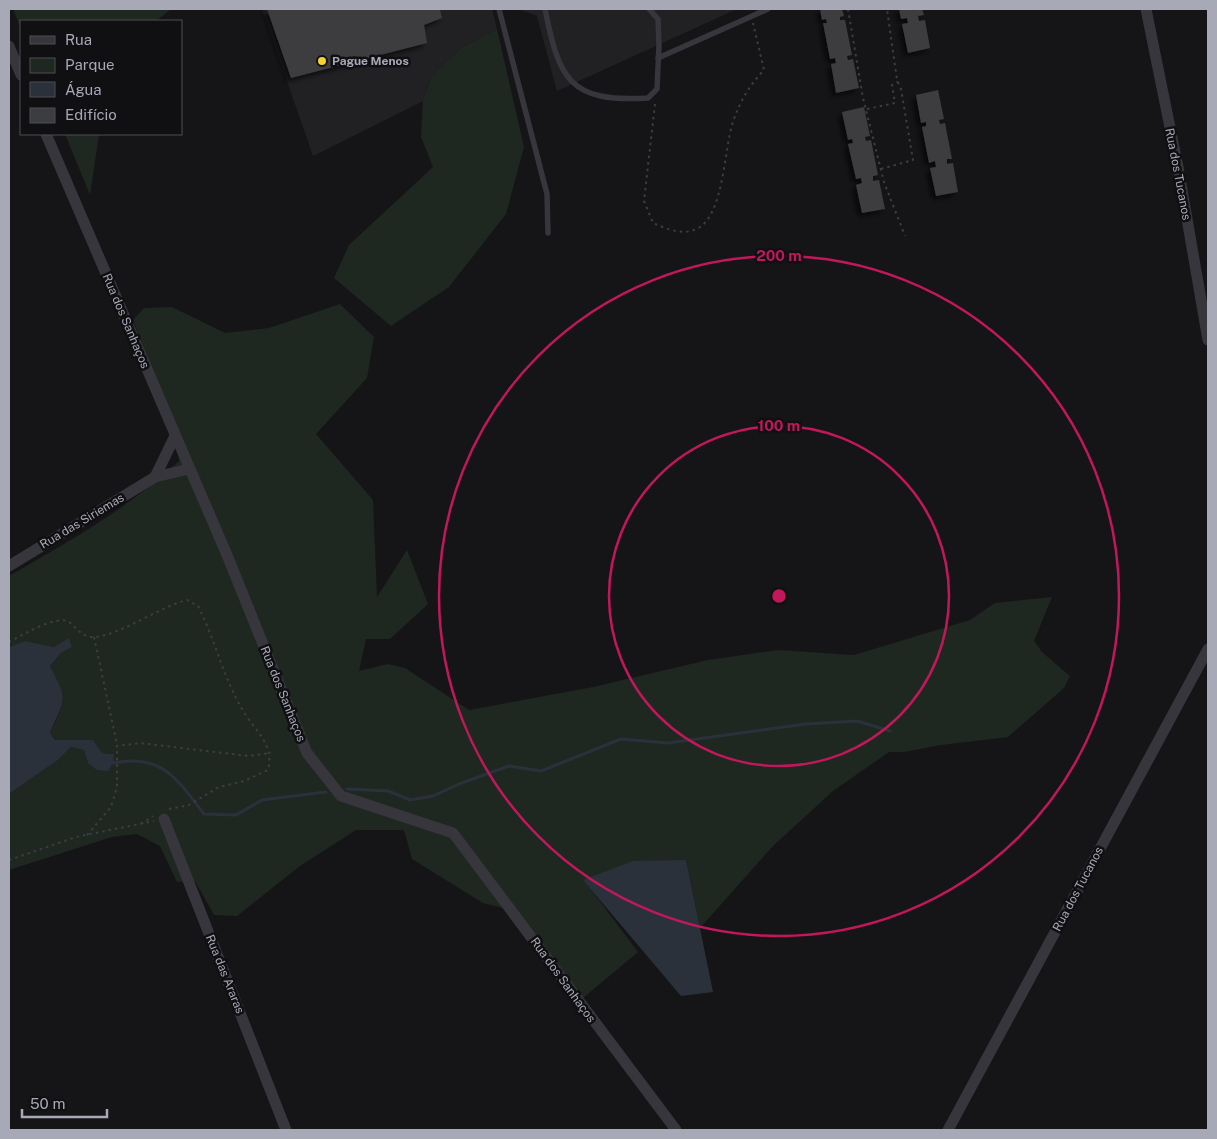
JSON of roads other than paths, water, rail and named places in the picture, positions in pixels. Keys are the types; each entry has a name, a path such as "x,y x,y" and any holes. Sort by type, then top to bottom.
{"street":[{"name":"Rua dos Tucanos","path":"1146,9 1178,167 1208,340"},
{"path":"9,46 20,73"},
{"name":"Rua dos Sanhaços","path":"46,135 227,555 307,753 340,796 453,833 676,1130"},
{"path":"155,477 175,436"},
{"name":"Rua das Siriemas","path":"9,566 155,477 189,469"},
{"name":"Rua dos Tucanos","path":"948,1130 1208,649"},
{"name":"Rua das Araras","path":"164,819 286,1130"}],"lane":[{"path":"499,9 547,194 548,233"},
{"path":"545,9 552,45 563,73 581,91 625,100 648,98 657,89 658,19 649,9"},
{"path":"658,58 752,18 768,9"}],"water":[{"path":"69,638 72,647 61,653 50,666 60,686 63,699 62,706 50,733 55,740 93,740 102,753 114,754 113,763 108,771 97,770 88,763 84,750 71,747 58,760 9,794 9,647 25,641 54,647"},
{"path":"686,860 713,992 681,996 583,880 633,861"}],"waterway":[{"path":"347,789 388,791 410,800 433,796 459,784 509,766 541,771 621,739 668,743 806,724 857,721 890,731"},
{"path":"113,763 144,762 167,772 185,790 204,814 236,815 262,800 326,792"}],"place":[{"name":"Pague Menos","path":"322,61"}]}
